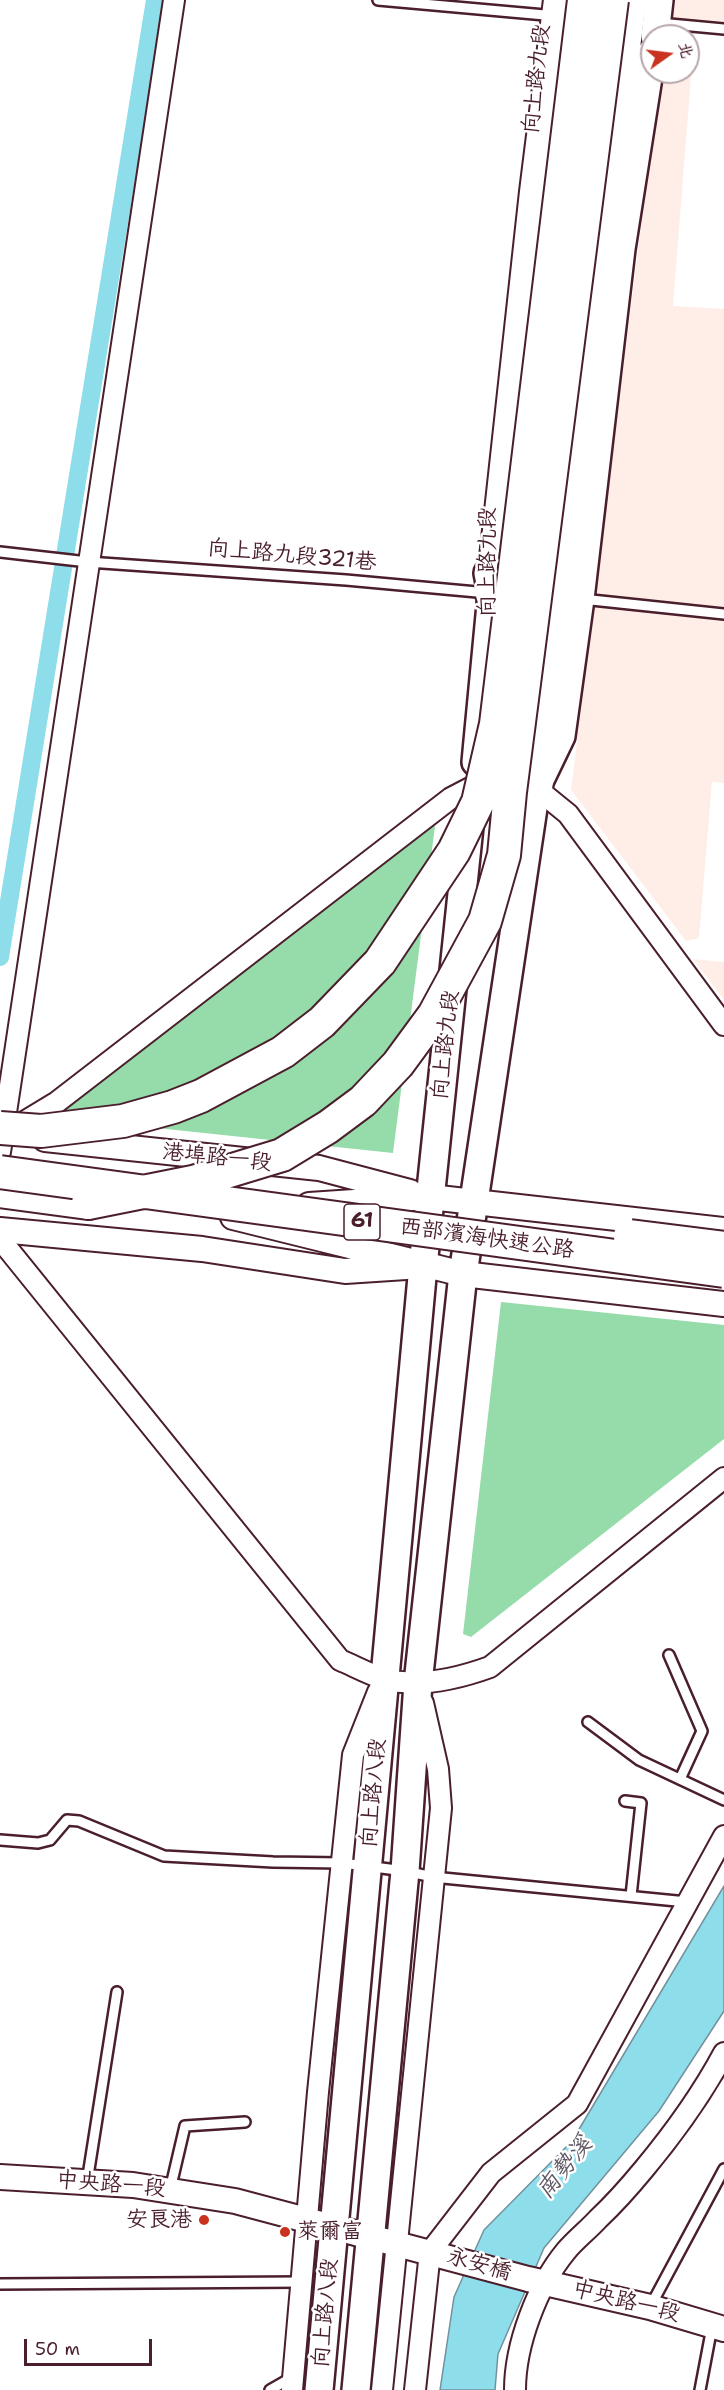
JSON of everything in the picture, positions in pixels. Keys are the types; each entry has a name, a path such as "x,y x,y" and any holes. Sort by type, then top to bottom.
{"highway":[{"path":"0,1141 41,1131 123,1120 172,1107 201,1096 283,1052 322,1022 380,962 454,851 478,802 496,724 584,0"},
{"path":"0,1191 88,1203 193,1182 282,1155 328,1127 363,1101 398,1064 434,1015 484,921 504,855 516,744 612,0"},
{"path":"536,788 569,600 604,204 630,0"},
{"path":"492,594 536,192 550,5"},
{"name":"西部濱海快速公路","path":"0,1141 724,1248"},
{"name":"西部濱海快速公路","path":"0,1172 724,1271"}],"main road":[{"path":"473,1201 536,788 523,734 525,598 542,483 598,0"},
{"name":"向上路九段","path":"430,1197 492,594 485,555 488,483 550,5"},
{"path":"569,600 647,84"},
{"path":"492,594 542,483"},
{"name":"向上路八段","path":"319,2390 333,2228 355,1865 384,1679 430,1197"},
{"name":"向上路八段","path":"356,2390 405,1871 418,1683 473,1201"}],"street":[{"path":"0,1141 174,0"},
{"path":"0,1141 57,1102 452,798 474,786 509,778 536,788 568,814 724,1025"},
{"name":"港埠路一段","path":"0,1141 319,1168 430,1197"},
{"name":"港埠路一段","path":"0,1182 178,1203 310,1205 430,1197 724,1230"},
{"name":"港埠路一段","path":"178,1203 361,1247 423,1266 463,1274 724,1304"},
{"name":"港埠路一段","path":"0,1230 202,1249 345,1271 423,1266"},
{"path":"0,1239 340,1660 384,1679 418,1683 459,1678 490,1667 724,1478"},
{"path":"382,2390 441,1808 438,1768 418,1683"},
{"path":"415,2390 430,2252 491,2173 577,2104 724,1836"},
{"path":"293,2383 307,2220 355,1865"},
{"path":"515,2390 515,2379 537,2280 600,2218 716,2082 724,2053"},
{"name":"中央路一段","path":"0,2177 170,2190 235,2201 430,2252"},
{"name":"永安橋","path":"430,2252 537,2280"},
{"name":"中央路一段","path":"537,2280 650,2307 718,2327"}],"lane":[{"path":"378,0 550,5"},
{"path":"657,20 724,29"},
{"name":"向上路九段321巷","path":"0,552 88,562 346,580 525,598 724,614"},
{"path":"669,1655 702,1731 680,1779"},
{"path":"588,1722 639,1760 724,1800"},
{"path":"625,1801 641,1803 631,1896"},
{"path":"0,1840 38,1843 50,1840 67,1820 79,1821 164,1856 355,1865 433,1877 687,1902"},
{"path":"87,2182 117,1992"},
{"path":"170,2190 184,2126 245,2122"},
{"path":"650,2307 724,2169"},
{"path":"0,2284 302,2282"},
{"path":"700,2390 718,2327"},
{"path":"270,2390 293,2383"}],"shaded area":[{"path":"669,0 724,0 724,27 666,24"},
{"path":"659,84 690,84 673,306 724,309 724,783 712,782 699,938 686,941 571,790"},
{"path":"693,959 724,962 724,1000"}],"green space":[{"path":"426,823 435,826 393,1153 53,1117 50,1110"},
{"path":"501,1302 724,1325 724,1439 471,1637 463,1634"}],"water":[{"name":"南勢溪","path":"724,1886 724,2011 659,2111 544,2248 498,2354 495,2390 440,2390 454,2297 484,2230 572,2141"}],"waterway":[{"path":"0,957 155,0"}],"place":[{"name":"安良港","path":"204,2220"},
{"name":"萊爾富","path":"285,2232"}]}
